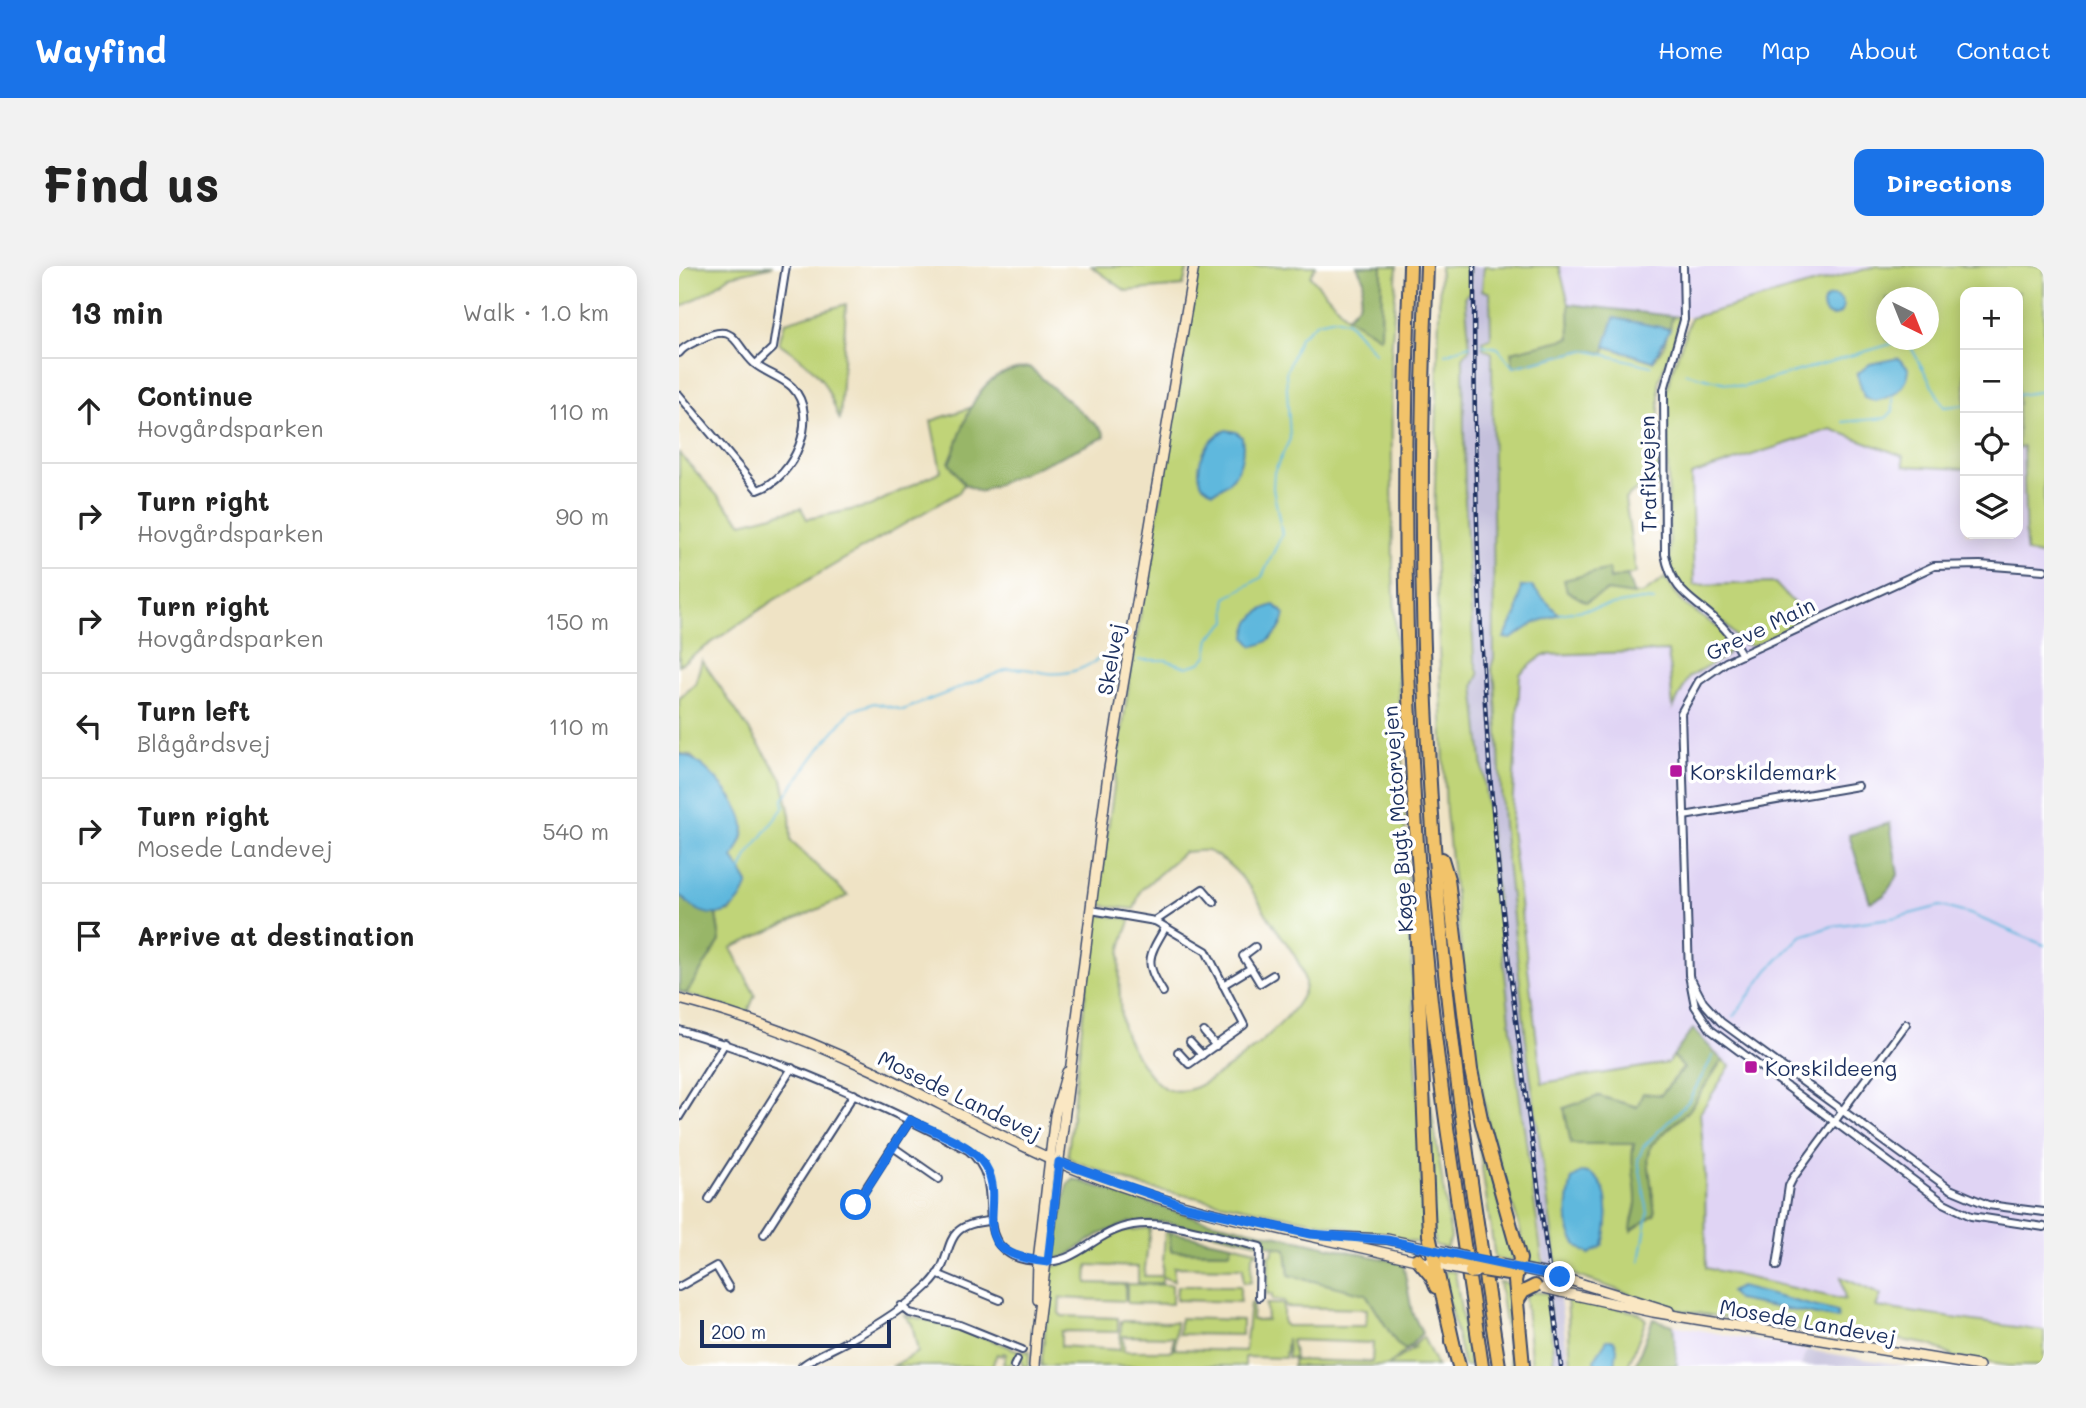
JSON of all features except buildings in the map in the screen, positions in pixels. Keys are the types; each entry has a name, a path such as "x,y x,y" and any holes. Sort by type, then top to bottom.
{"highway":[{"name":"Køge Bugt Motorvejen","path":"1411,266 1404,536 1407,674 1418,854 1440,1083 1482,1366"},
{"name":"Køge Bugt Motorvejen","path":"1427,266 1423,366 1424,668 1453,1049 1499,1366"},
{"path":"1435,832 1448,879 1474,1083 1482,1123 1516,1239 1509,1272 1518,1300 1523,1366"},
{"path":"1418,854 1415,944 1429,1235 1426,1247 1444,1261 1493,1266 1509,1272"},
{"path":"1417,1259 1432,1277 1459,1366"},
{"path":"1444,1261 1454,1347"},
{"path":"1471,1272 1477,1269 1509,1272"},
{"path":"1518,1300 1523,1292 1539,1287"}],"main road":[{"name":"Skelvej","path":"1034,1366 1055,1160 1055,1115 1071,1060 1108,774 1194,266"},
{"name":"Mosede Landevej","path":"679,999 742,1017 829,1051 1055,1160 1187,1207 1417,1259 1444,1261 1471,1272"},
{"name":"Mosede Landevej","path":"1310,1234 1387,1240 1426,1247"},
{"name":"Mosede Landevej","path":"1509,1272 1543,1273 1560,1277 1623,1294 1674,1314"},
{"name":"Mosede Landevej","path":"1509,1272 1539,1287 1653,1312 1898,1355 1979,1366"}],"street":[{"path":"755,364 773,348 786,266"},
{"name":"Trafikvejen","path":"1683,266 1684,320 1664,390 1665,554 1671,575 1683,594 1724,628 1742,655"},
{"path":"679,354 683,348 720,332 736,338 755,364 791,386 804,412 801,439 780,474 758,491 736,460 689,411 679,395"},
{"name":"Greve Main","path":"2044,570 1980,565 1934,566 1708,672 1685,701 1681,713 1689,975 1695,1006 1711,1030 1957,1210 1978,1217 2044,1227"},
{"path":"1683,816 1858,786"},
{"path":"1155,921 1181,900 1203,889 1214,902"},
{"path":"1091,910 1155,921 1206,951 1244,1025 1189,1064 1178,1052"},
{"path":"1163,992 1150,971 1150,954 1165,928"},
{"path":"1255,947 1243,956 1261,983 1273,975"},
{"path":"1223,985 1251,968"},
{"name":"Greve Main","path":"1689,975 1703,1002 1721,1022 1962,1197 1988,1205 2044,1212"},
{"path":"1777,1266 1789,1186 1906,1024"},
{"path":"679,1030 725,1043 792,1068 910,1120 968,1150 981,1161 991,1184 993,1236 1010,1255 1043,1262 1064,1261 1115,1230 1156,1224 1260,1247 1259,1297"},
{"path":"1204,1032 1216,1046"},
{"path":"1190,1042 1202,1055"},
{"path":"679,1117 725,1043"},
{"path":"709,1199 792,1068"},
{"path":"764,1234 853,1094"},
{"path":"854,1208 910,1120"},
{"path":"893,1147 939,1179"},
{"path":"802,1366 852,1339 926,1287 937,1274 959,1229 970,1223 991,1221"},
{"path":"679,1287 716,1266 729,1288"},
{"path":"937,1274 1000,1300"},
{"path":"901,1306 910,1313 960,1325 1022,1350"}],"shaded area":[{"path":"1469,266 1484,266 1482,290 1490,292 1491,338 1483,341 1483,348 1492,352 1494,658 1491,674 1495,682 1528,1058 1569,1366 1554,1366 1545,1264 1513,1048 1474,685 1479,675 1474,658 1465,502 1463,358 1470,348 1465,295 1470,292"},
{"path":"1559,266 1877,266 1690,318 1569,304"},
{"path":"1832,428 1960,464 1960,539 2023,539 2025,445 2027,554 2044,556 2044,1331 1875,1307 1706,1268 1705,1173 1700,1113 1730,1066 1668,1063 1542,1083 1511,829 1520,673 1543,655 1668,650 1691,589 1690,473"},
{"path":"1673,1325 1807,1350 1801,1366 1677,1366"},
{"path":"1807,1350 1909,1366 1801,1366"}],"green space":[{"path":"679,266 773,266 730,276 679,308"},
{"path":"1091,266 1188,266 1183,286 1126,291"},
{"path":"1199,266 1316,266 1310,276 1347,317 1381,338 1382,266 1397,266 1391,356 1393,573 1425,1244 1144,1187 1072,1160 1068,1155 1094,914 1131,919 1120,954 1123,1028 1149,1073 1170,1090 1191,1089 1204,1083 1259,1044 1292,1011 1302,996 1305,983 1294,954 1248,885 1234,869 1210,852 1184,852 1141,890 1134,909 1097,905 1129,682"},
{"path":"1357,266 1382,266 1381,338 1347,317 1359,304 1364,280"},
{"path":"1440,266 1469,266 1470,292 1465,296 1470,348 1463,358 1465,502 1474,658 1479,675 1474,685 1513,1048 1543,1265 1530,1262 1524,1255 1520,1229 1489,1130 1467,1006 1446,813 1434,529"},
{"path":"1484,266 1559,266 1569,304 1570,338 1512,352 1514,367 1585,350 1604,353 1605,346 1653,361 1664,346 1672,316 1680,317 1675,340 1659,380 1659,487 1640,487 1625,499 1636,573 1610,579 1609,570 1586,601 1607,591 1642,594 1665,578 1683,603 1720,629 1730,649 1725,657 1689,677 1673,708 1668,651 1543,655 1520,674 1511,829 1542,1083 1668,1063 1673,1056 1684,1067 1661,1095 1638,1107 1599,1096 1635,1143 1633,1159 1637,1197 1632,1230 1655,1214 1648,1160 1651,1145 1690,1109 1722,1060 1730,1066 1700,1113 1705,1173 1706,1268 1845,1300 1841,1277 1881,1295 1876,1307 2044,1331 2044,1366 2009,1366 1956,1358 1931,1345 1865,1334 1848,1343 1818,1333 1673,1309 1557,1269 1528,1058 1503,825 1495,682 1491,668 1494,658 1492,353 1483,348 1483,341 1491,338 1490,293 1482,290"},
{"path":"1877,266 2044,266 2044,556 2026,552 2023,287 1960,287 1960,469 1904,466 1903,456 1831,429 1691,475 1694,585 1775,583 1799,609 1806,608 1809,615 1806,620 1753,646 1742,644 1723,622 1687,593 1676,580 1670,565 1666,394 1690,318"},
{"path":"846,304 840,421 829,393 818,375 779,343 785,322"},
{"path":"1569,304 1672,316 1670,329 1614,319 1604,353 1585,350 1513,367 1511,352 1570,338"},
{"path":"1029,367 1103,431 1105,437 980,492 964,484 949,463 968,414 984,387 995,377 1010,370"},
{"path":"973,407 949,463 964,484 959,492 774,600 679,665 679,453 742,523 801,508 807,519 870,506 941,471 931,421"},
{"path":"1609,569 1610,579 1627,575 1634,595 1607,591 1586,602 1567,591 1564,580"},
{"path":"702,660 782,779 790,815 791,841 848,896 731,948 755,995 747,1014 686,994 720,941 716,914 731,911 748,883 733,858 743,837 732,798 690,755 679,754 679,699 695,684"},
{"path":"1890,823 1898,875 1884,896 1870,902 1849,835"},
{"path":"679,895 691,905 716,914 720,941 686,994 679,991"},
{"path":"1693,1029 1722,1060 1690,1109 1651,1145 1648,1160 1655,1214 1631,1231 1636,1203 1632,1164 1634,1144 1571,1144 1564,1108 1599,1096 1637,1107 1643,1093 1661,1095 1684,1068 1673,1056"},
{"path":"1424,1060 1451,1238 1446,1248 1434,1245"},
{"path":"1469,1076 1514,1262 1495,1259"},
{"path":"1074,1179 1200,1219 1403,1263 1412,1312 1422,1333 1406,1350 1397,1344 1366,1294 1289,1275 1286,1249 1166,1222 1131,1222 1098,1235 1064,1258 1054,1258 1067,1185"},
{"path":"1150,1228 1144,1276 1162,1276 1165,1233 1169,1232 1171,1251 1229,1252 1232,1244 1255,1250 1257,1252 1252,1256 1251,1282 1243,1283 1243,1268 1174,1267 1174,1281 1162,1277 1162,1283 1138,1283 1138,1267 1088,1265 1087,1283 1125,1284 1125,1301 1060,1298 1059,1313 1062,1316 1118,1318 1118,1332 1061,1331 1061,1346 1120,1350 1121,1321 1176,1322 1175,1349 1245,1351 1250,1303 1253,1303 1252,1320 1267,1320 1266,1304 1283,1304 1283,1323 1286,1326 1366,1326 1367,1309 1286,1307 1284,1301 1272,1300 1272,1295 1267,1294 1269,1257 1263,1256 1272,1255 1274,1246 1286,1249 1289,1275 1366,1294 1397,1344 1406,1350 1389,1365 1414,1348 1411,1348 1423,1337 1437,1366 1293,1366 1293,1360 1372,1362 1373,1343 1291,1340 1295,1358 1288,1358 1287,1338 1285,1358 1245,1357 1245,1366 1041,1366 1052,1267 1067,1263 1121,1231","holes":["1123,1336 1173,1337 1173,1351 1124,1351"]},
{"path":"1169,1232 1232,1244 1230,1252 1171,1251"},
{"path":"1446,1270 1455,1272 1470,1366 1464,1366 1443,1279"},
{"path":"1499,1282 1512,1284 1518,1366 1511,1366"},
{"path":"1127,1284 1172,1285 1172,1304 1127,1303"},
{"path":"1177,1286 1240,1286 1240,1302 1176,1300"},
{"path":"1529,1292 1548,1293 1554,1366 1532,1366 1525,1298"},
{"path":"1567,1296 1639,1313 1646,1320 1628,1366 1571,1366"},
{"path":"904,1315 955,1326 1022,1352 1030,1351 1028,1366 1022,1366 1022,1361 1014,1358 1010,1366 1003,1364 1006,1354 1003,1353 1002,1356 997,1354 992,1366 893,1366 918,1352 912,1324"},
{"path":"1180,1318 1242,1320 1242,1335 1179,1334"},
{"path":"1653,1319 1673,1325 1677,1366 1635,1366"}],"water":[{"path":"1833,296 1840,299 1843,306 1840,313 1833,316 1826,313 1823,306 1826,299"},
{"path":"1614,318 1670,329 1653,361 1605,346"},
{"path":"1898,358 1909,369 1902,387 1894,394 1875,401 1864,397 1857,374 1870,364"},
{"path":"1226,430 1236,432 1242,437 1241,462 1228,483 1213,492 1202,484 1199,469 1203,453 1213,439"},
{"path":"1521,586 1531,586 1559,614 1535,623 1511,639 1504,638 1517,613"},
{"path":"1274,605 1285,614 1281,626 1270,639 1253,646 1246,638 1248,626 1263,609"},
{"path":"679,754 697,762 717,780 734,802 743,821 743,836 733,858 748,883 739,901 719,914 701,911 679,895"},
{"path":"1583,1172 1593,1175 1600,1182 1607,1203 1607,1227 1602,1246 1589,1254 1574,1240 1567,1210 1572,1179"},
{"path":"1740,1287 1837,1312 1838,1319 1737,1300 1730,1292"},
{"path":"1607,1340 1614,1340 1617,1348 1615,1366 1595,1366 1594,1360"}],"waterway":[{"path":"1139,660 1166,660 1186,667 1200,663 1207,656 1210,638 1227,621 1226,598 1262,577 1282,534 1273,488 1274,472 1290,439 1286,373 1300,337 1317,322 1336,318 1348,322 1375,353"},
{"path":"1445,354 1470,345"},
{"path":"1483,345 1498,348 1513,367 1585,350 1651,366"},
{"path":"1685,373 1743,387 1876,348"},
{"path":"1913,350 1944,407 1960,405"},
{"path":"2023,394 2044,391"},
{"path":"1843,422 1886,418 1893,411 1893,396"},
{"path":"1559,614 1642,600 1654,601"},
{"path":"740,872 747,856 784,807 783,799 851,711 874,703 903,710 1008,669 1047,673 1071,672 1106,654"},
{"path":"1734,1016 1768,970 1801,936 1833,926 1898,917 1940,906 1970,914 2044,945"},
{"path":"1640,1262 1648,1213 1638,1160 1643,1147 1688,1102 1713,1056"}],"railway":[{"path":"1474,266 1478,544 1488,752 1508,957 1561,1366"}],"place":[{"name":"Korskildemark","path":"1676,771"},
{"name":"Korskildeeng","path":"1751,1067"}],"route":[{"path":"856,1205 910,1120 968,1150 981,1161 991,1184 993,1236 1010,1255 1021,1259 1048,1262 1059,1162 1187,1207 1310,1234 1387,1240 1560,1277"}]}
